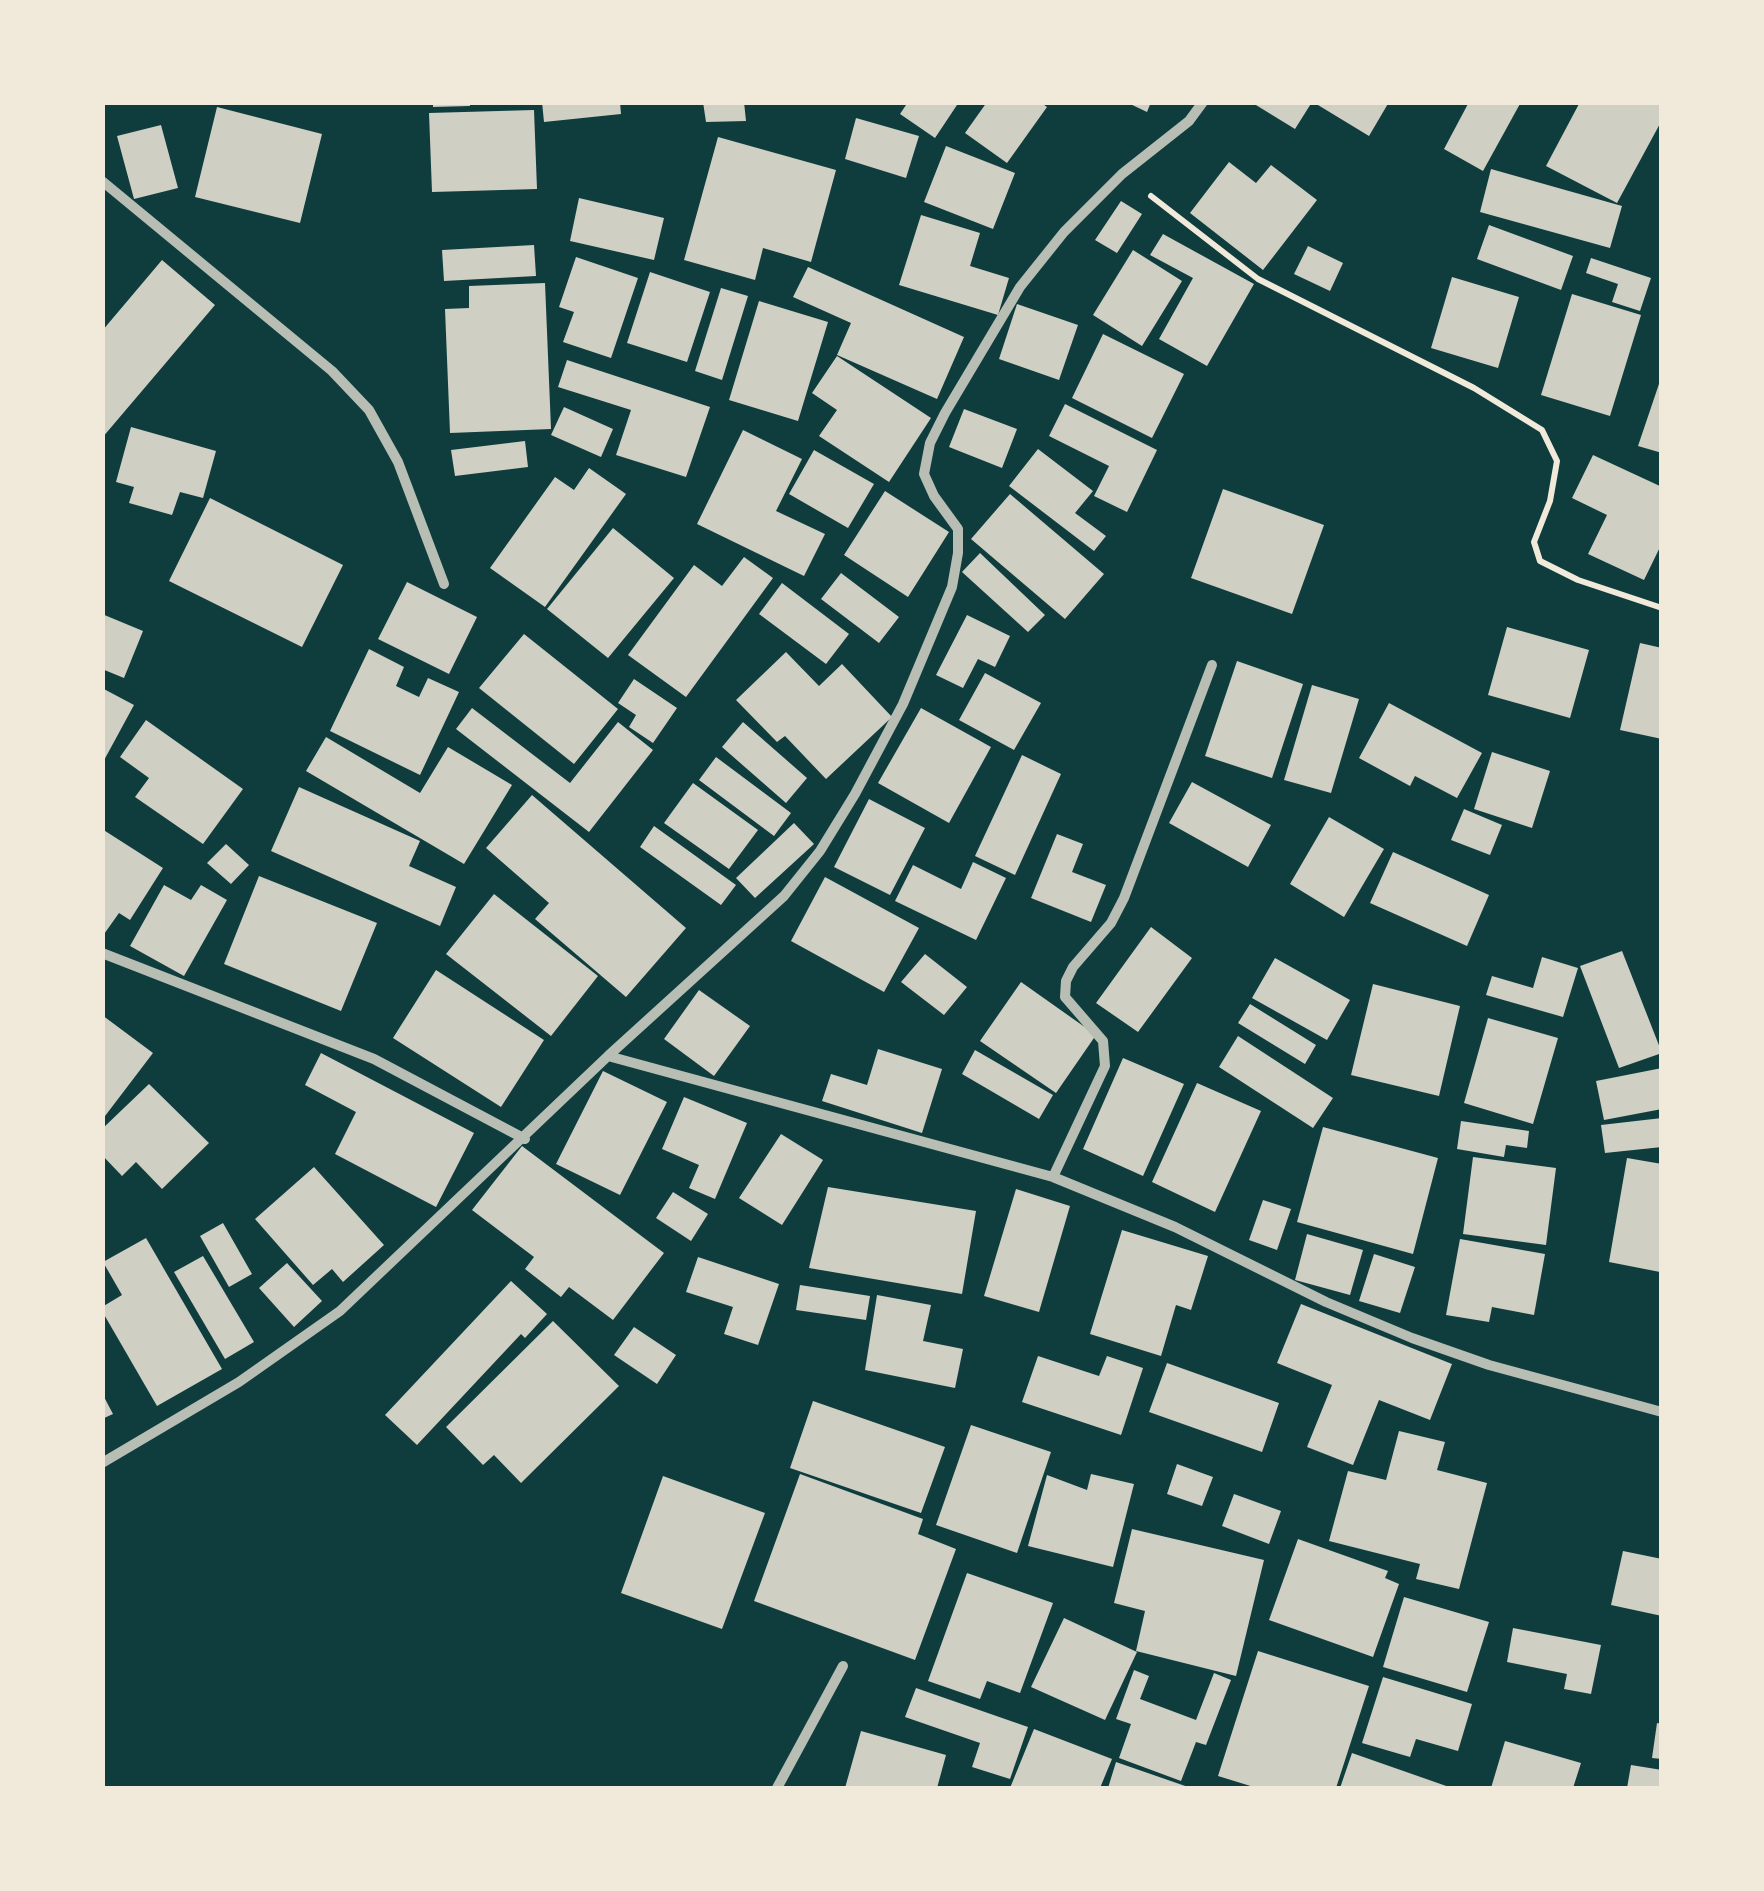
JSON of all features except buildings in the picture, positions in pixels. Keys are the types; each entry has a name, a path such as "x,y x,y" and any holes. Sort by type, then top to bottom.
{"street":[{"path":"102,1463 239,1382 340,1310 608,1056 784,896 820,851 855,794 903,704 952,587 958,529 934,496 924,474 930,443 1020,287 1064,232 1122,174 1190,120 1203,102"},
{"path":"102,181 332,371 369,410 398,462 444,584"},
{"path":"1053,1177 1105,1066 1103,1041 1066,997 1066,980 1111,923 1124,898 1212,665"},
{"path":"102,953 374,1060 524,1139"},
{"path":"608,1056 1053,1177 1174,1227 1326,1302 1412,1338 1489,1365 1662,1412"},
{"path":"777,1788 844,1666"}],"path":[{"path":"1122,174 1258,279 1474,388 1542,430 1557,462 1550,501 1534,542 1540,561 1578,580 1662,608"}]}
